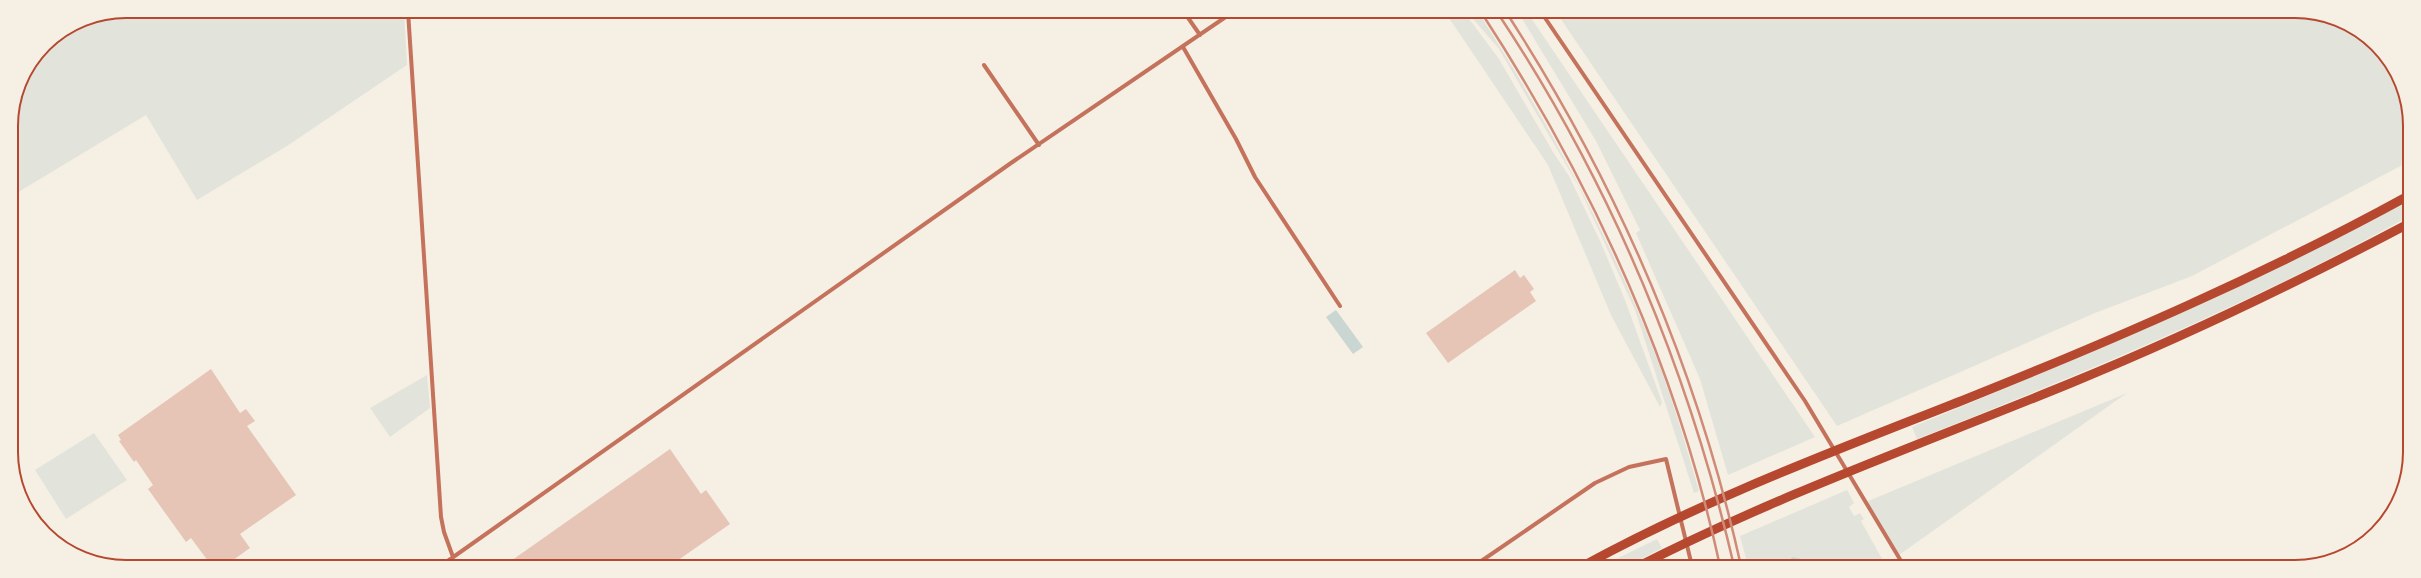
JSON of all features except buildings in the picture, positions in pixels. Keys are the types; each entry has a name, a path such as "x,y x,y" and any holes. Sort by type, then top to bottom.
{"highway":[{"path":"1595,560 1667,524 1900,425 2118,336 2195,302 2325,239 2403,199"},
{"path":"1651,560 1778,503 2173,340 2301,280 2403,227"}],"street":[{"path":"408,18 442,518 444,532 453,557"},
{"path":"1188,18 1200,35"},
{"path":"449,560 1039,145 1224,18"},
{"path":"1545,18 1805,401 1900,560"},
{"path":"1183,47 1236,139 1254,178 1340,306"},
{"path":"984,65 1039,145"},
{"path":"1483,560 1595,483 1629,467 1666,459 1691,560"}],"shaded area":[{"path":"126,18 404,18 407,65 287,146 197,200 146,115 18,192 18,119 26,85 40,60 66,36 78,29 98,22"},
{"path":"1449,18 1468,18 1499,59 1553,152 1569,176 1601,243 1625,300 1662,402 1660,407 1611,315 1548,165"},
{"path":"1472,18 1482,18 1504,53 1553,137 1576,180 1597,223 1638,311 1656,356 1674,406 1699,491 1694,493 1635,310 1579,187 1499,49"},
{"path":"1522,18 1531,18 1815,437 1728,475 1700,379 1636,233 1640,230 1596,141"},
{"path":"1560,18 2302,18 2316,20 2343,29 2361,40 2381,60 2395,85 2401,105 2403,119 2403,165 2192,276 2095,313 1837,426"},
{"path":"2403,204 2403,220 2288,279 2104,363 1917,439 1912,427 2101,348 2225,292"},
{"path":"1336,310 1363,347 1353,354 1326,317"},
{"path":"427,375 430,408 390,437 370,408"},
{"path":"2127,393 1899,555 1866,502"},
{"path":"94,433 127,480 66,519 35,470"},
{"path":"1847,490 1854,503 1849,507 1854,516 1860,513 1864,519 1861,521 1883,560 1746,560 1740,536"},
{"path":"1657,539 1662,548 1639,560 1614,560"},
{"path":"1793,557 1802,560 1789,560"}],"railway":[{"path":"1485,18 1521,76 1559,142 1594,210 1626,278 1655,349 1680,420 1702,492 1719,560"},
{"path":"1501,18 1538,76 1575,142 1610,210 1641,278 1669,349 1693,420 1715,492 1732,560"},
{"path":"1510,18 1546,77 1583,143 1618,210 1649,279 1677,349 1701,420 1723,492 1740,560"}]}
